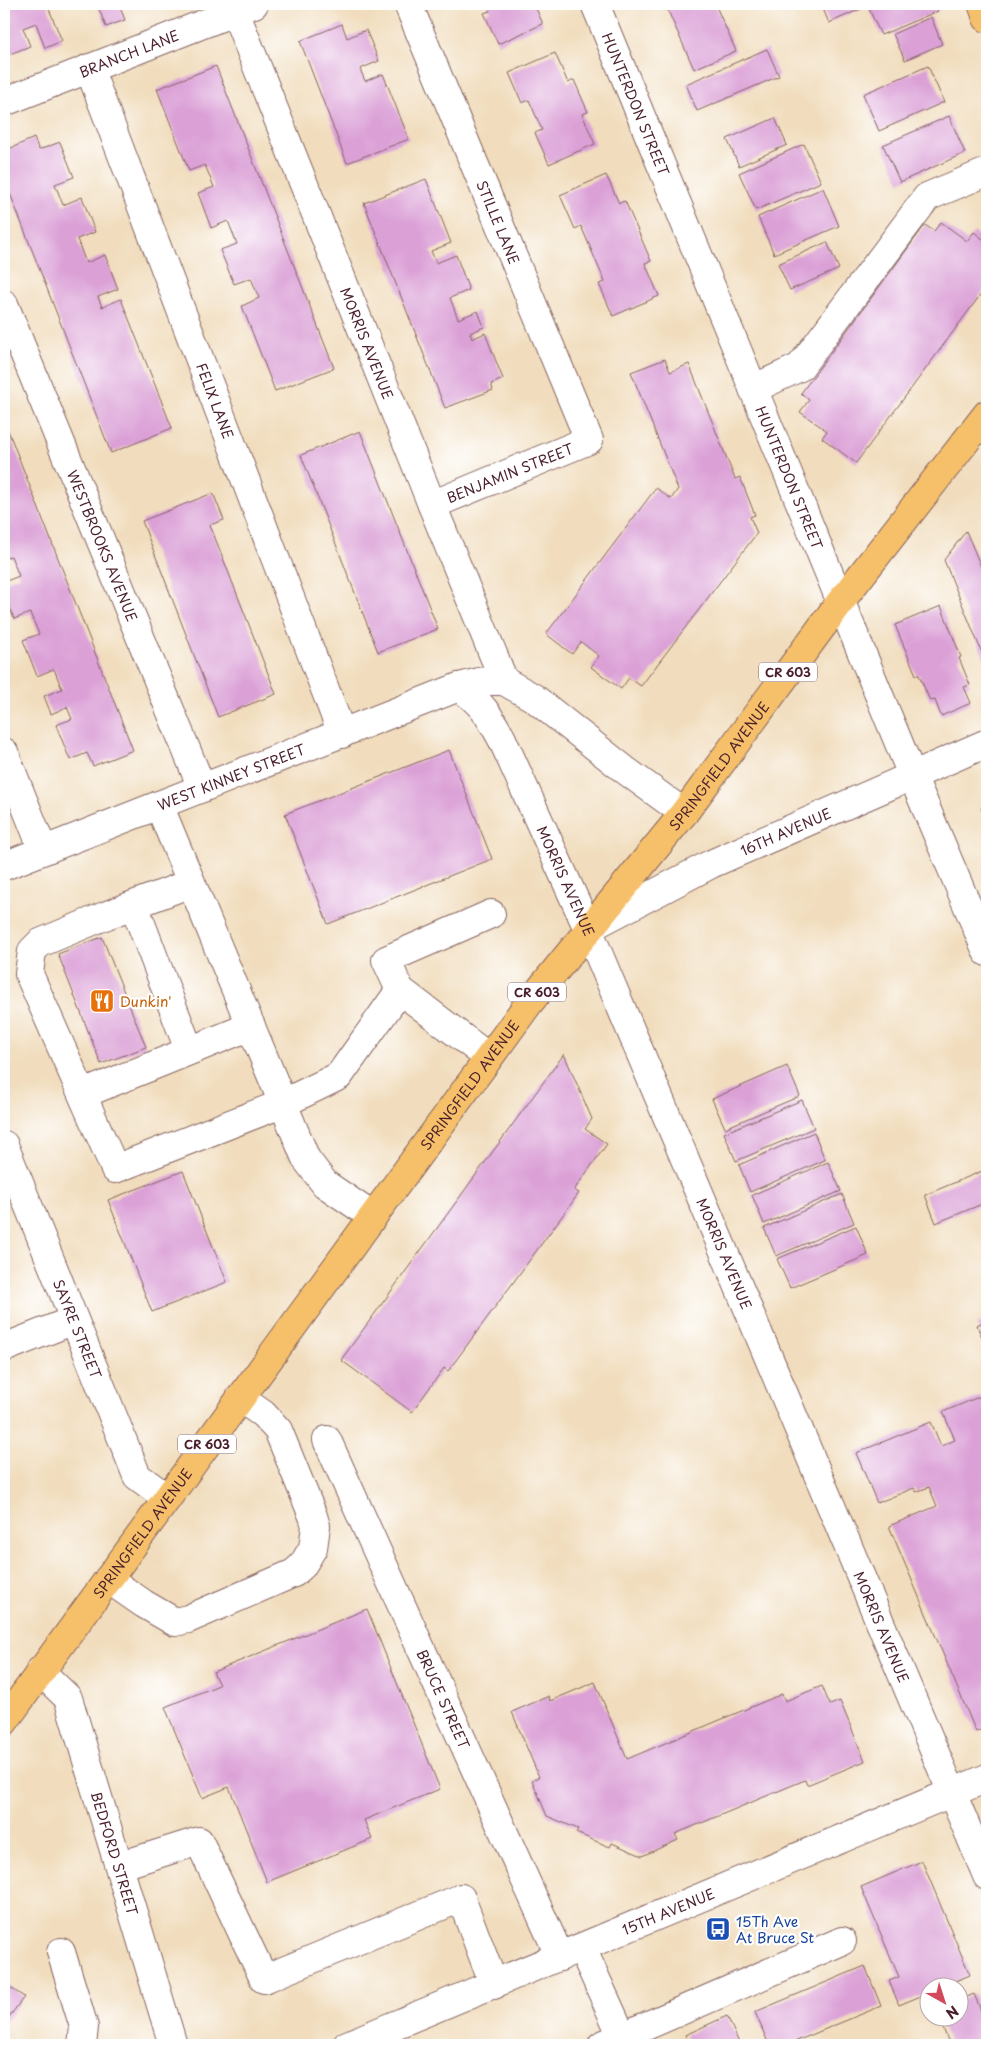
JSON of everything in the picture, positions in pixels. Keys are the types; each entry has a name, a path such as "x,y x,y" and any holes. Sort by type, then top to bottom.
{"main road":[{"path":"982,4 987,18"},
{"name":"SPRINGFIELD AVENUE","path":"4,1722 529,1002 684,814 841,600 987,414"}],"street":[{"name":"STILLE LANE","path":"408,4 589,440"},
{"name":"HUNTERDON STREET","path":"594,4 987,952"},
{"name":"BRANCH LANE","path":"4,102 240,6"},
{"name":"MORRIS AVENUE","path":"240,6 432,506 504,681"},
{"name":"FELIX LANE","path":"89,68 342,734"},
{"path":"753,388 800,367 927,197 987,172"},
{"name":"WESTBROOKS AVENUE","path":"4,304 202,788"},
{"name":"BENJAMIN STREET","path":"432,506 589,440"},
{"path":"459,687 483,681 504,681 534,698 684,814"},
{"name":"MORRIS AVENUE","path":"459,687 475,699 488,714 502,739 588,929 987,1876"},
{"name":"WEST KINNEY STREET","path":"4,866 459,687"},
{"name":"16TH AVENUE","path":"588,929 710,864 987,743"},
{"path":"4,752 43,850"},
{"path":"159,805 306,1159 326,1184 372,1216"},
{"path":"191,883 134,904 40,943 32,950 29,961 29,974 115,1169 284,1103 340,1076 400,990"},
{"path":"134,904 189,1050"},
{"path":"488,1058 400,990 386,960 491,914"},
{"path":"79,1086 189,1050 251,1026"},
{"name":"SAYRE STREET","path":"4,1144 137,1476 167,1498"},
{"path":"4,1348 74,1320"},
{"path":"108,1579 144,1604 175,1622 188,1619 294,1573 309,1558 314,1548 316,1526 278,1430 263,1414 240,1398"},
{"name":"BRUCE STREET","path":"327,1440 571,1952 617,2042"},
{"name":"BEDFORD STREET","path":"40,1671 68,1698 173,2045"},
{"name":"15TH AVENUE","path":"347,2045 987,1778"},
{"path":"119,1866 199,1841 264,1979 460,1898 494,1985"},
{"path":"617,2042 842,1940"},
{"path":"61,1952 84,2026 82,2045"}],"building":[{"path":"4,4 47,4 62,41 45,48 36,23 23,28 30,46 10,54 4,38"},
{"path":"97,4 119,4 125,20 106,27"},
{"path":"487,4 534,4 543,24 498,44 484,13 490,11"},
{"path":"665,4 715,4 736,51 694,69"},
{"path":"821,4 872,4 829,23"},
{"path":"880,4 935,4 938,11 881,35 869,9"},
{"path":"931,17 942,44 905,60 893,34"},
{"path":"342,24 347,38 366,30 379,61 360,69 365,81 383,74 409,139 347,163 300,41"},
{"path":"767,49 779,76 697,111 686,84"},
{"path":"555,53 568,83 574,80 588,112 582,114 595,144 549,164 535,133 542,130 529,100 522,103 509,73"},
{"path":"216,66 334,368 275,391 242,306 259,298 251,278 234,284 220,250 237,244 228,221 211,228 198,193 214,187 205,165 189,171 157,89"},
{"path":"928,66 944,102 879,131 863,94"},
{"path":"949,116 965,153 900,182 883,145"},
{"path":"775,118 787,145 739,166 727,139"},
{"path":"34,138 39,150 60,142 74,177 55,184 63,205 82,197 95,232 77,239 86,263 105,255 118,289 98,297 102,307 121,299 172,428 111,453 4,178 4,151"},
{"path":"804,144 821,182 756,210 739,173"},
{"path":"606,175 619,203 625,201 651,261 645,263 659,296 613,316 599,284 605,282 581,226 575,229 560,195"},
{"path":"426,179 451,243 431,251 436,263 456,255 469,290 450,298 458,319 478,311 484,327 470,333 472,339 485,333 503,379 491,384 493,390 445,408 364,203"},
{"path":"823,188 839,226 774,254 758,217"},
{"path":"941,222 967,241 974,232 987,242 987,286 856,463 822,438 827,431 800,412 809,400 801,393 925,225 934,231"},
{"path":"827,242 839,269 790,290 778,264"},
{"path":"665,359 670,372 689,364 735,479 740,477 755,515 750,517 757,533 641,686 629,678 621,689 591,667 599,656 581,642 572,654 546,634 656,488 671,499 678,489 631,372"},
{"path":"4,420 133,750 93,766 87,753 70,760 56,725 72,719 67,707 51,714 44,696 62,689 54,669 37,676 23,640 39,634 30,613 14,619 4,591 4,582 19,576 11,556 4,559"},
{"path":"360,431 438,629 378,652 301,455"},
{"path":"213,493 224,520 210,525 276,694 218,717 142,521"},
{"path":"966,531 987,581 987,665 944,560"},
{"path":"941,606 970,685 964,687 971,703 941,716 935,700 930,701 919,675 916,675 895,625"},
{"path":"449,750 492,859 328,924 285,814"},
{"path":"987,805 987,822 981,808"},
{"name":"Dunkin'","path":"102,937 146,1047 101,1064 58,954"},
{"path":"564,1054 592,1119 585,1129 607,1144 574,1190 579,1193 448,1371 444,1368 412,1412 341,1360"},
{"path":"787,1066 800,1096 725,1128 712,1099"},
{"path":"802,1100 814,1128 736,1161 724,1133"},
{"path":"814,1132 825,1160 750,1192 739,1165"},
{"path":"828,1162 841,1191 764,1224 752,1195"},
{"path":"987,1169 987,1202 936,1223 925,1195"},
{"path":"183,1171 227,1282 152,1312 108,1200"},
{"path":"842,1194 854,1223 776,1256 764,1228"},
{"path":"856,1226 868,1255 790,1288 777,1259"},
{"path":"987,1320 987,1349 977,1325"},
{"path":"981,1396 987,1410 987,1727 976,1732 889,1526 937,1506 929,1487 916,1492 914,1488 877,1503 856,1453 931,1422 941,1446 955,1440 943,1412"},
{"path":"367,1609 440,1789 364,1820 372,1839 267,1882 229,1787 202,1798 165,1707 219,1685 213,1672"},
{"path":"595,1682 627,1759 782,1694 785,1701 822,1686 830,1705 840,1701 865,1761 807,1785 805,1780 675,1834 678,1840 642,1856 612,1843 610,1847 576,1833 578,1829 547,1816 532,1780 539,1777 512,1712 549,1696 550,1701"},
{"path":"922,1861 970,1975 918,1976 918,1997 899,2005 889,1981 899,1977 861,1887"},
{"path":"865,1966 881,2006 787,2045 769,2045 755,2012"},
{"path":"4,1983 24,1997 4,2024"},
{"path":"974,1994 987,2025 987,2045 950,2045 942,2026 968,2026 968,1997"},
{"path":"727,2016 740,2045 690,2045 685,2035"}],"place":[{"name":"Dunkin'","path":"102,1001"},
{"name":"15Th Ave At Bruce St","path":"718,1929"}]}
